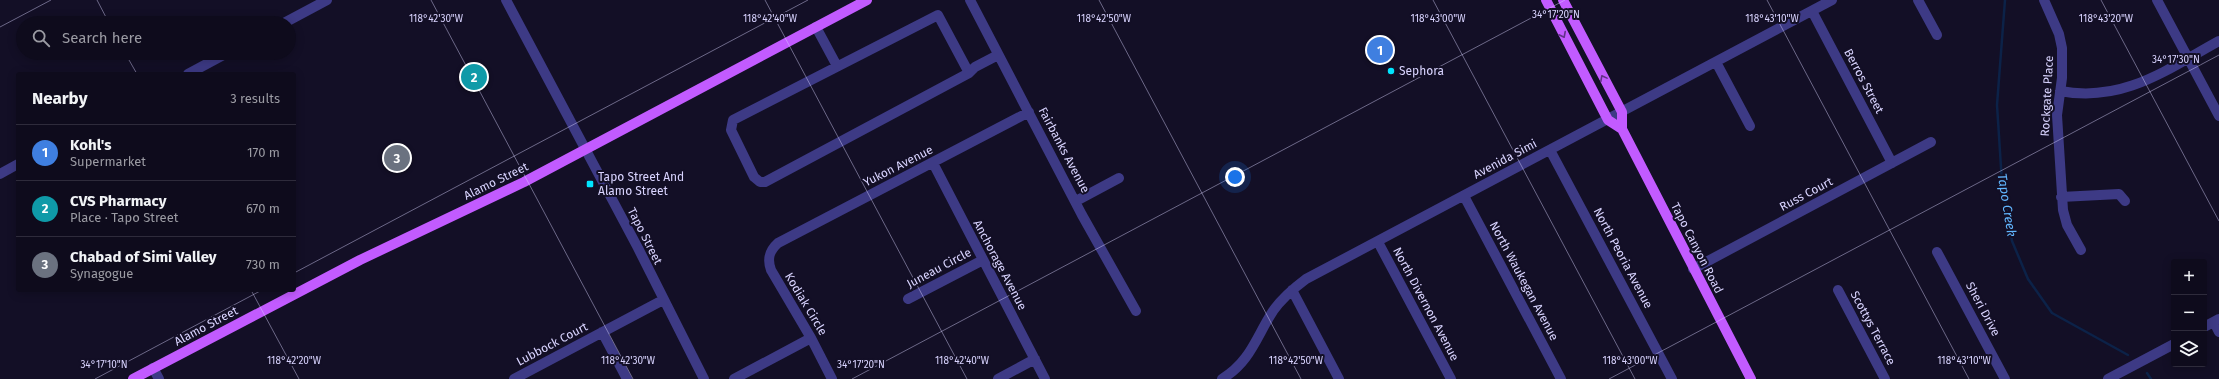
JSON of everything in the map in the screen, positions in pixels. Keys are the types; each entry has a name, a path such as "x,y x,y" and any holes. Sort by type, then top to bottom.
{"main road":[{"name":"Alamo Street","path":"133,379 360,260 524,182 867,0"},
{"path":"1546,0 1608,120 1622,129"},
{"name":"Tapo Canyon Road","path":"1564,0 1622,112 1622,129 1751,379"}],"street":[{"path":"296,17 327,0"},
{"name":"Tapo Street","path":"506,0 704,379"},
{"name":"Fairbanks Avenue","path":"970,0 1136,311"},
{"name":"Avenida Simi","path":"1226,378 1249,354 1273,310 1292,290 1306,279 1832,0"},
{"path":"1918,0 1937,35"},
{"name":"Rockgate Place","path":"2044,0 2059,34 2062,48 2063,63 2057,116 2061,197 2067,225 2081,250"},
{"path":"2157,0 2219,116"},
{"name":"Berros Street","path":"1812,11 1892,163"},
{"path":"969,73 938,15 734,120 731,130 754,177 760,182 772,179 969,73 975,67 998,55"},
{"path":"816,27 837,66"},
{"path":"2060,91 2088,95 2116,92 2137,85 2219,41"},
{"path":"192,72 214,60"},
{"path":"1716,62 1750,126"},
{"name":"Yukon Avenue","path":"778,243 1029,112"},
{"name":"Russ Court","path":"1693,269 1931,142"},
{"name":"North Peoria Avenue","path":"1550,150 1672,379"},
{"name":"Anchorage Avenue","path":"933,163 1045,379"},
{"path":"0,174 16,165"},
{"path":"1076,201 1119,178"},
{"path":"2061,197 2119,194 2125,201"},
{"name":"North Waukegan Avenue","path":"1464,196 1561,379"},
{"name":"North Divernon Avenue","path":"1378,242 1451,379"},
{"name":"Kodiak Circle","path":"778,243 769,255 768,263 812,338 832,379"},
{"name":"Sheri Drive","path":"1938,252 2005,379"},
{"name":"Juneau Circle","path":"908,299 982,260"},
{"path":"1292,290 1339,379"},
{"name":"Scottys Terrace","path":"1838,290 1885,379"},
{"name":"Lubbock Court","path":"514,379 663,300"},
{"path":"2207,326 2216,321 2219,332"},
{"name":"Lubbock Court","path":"602,332 627,379"},
{"path":"734,379 812,338"},
{"path":"2108,379 2171,346"},
{"path":"998,379 1035,359"},
{"path":"153,368 159,379"}],"waterway":[{"name":"Tapo Creek","path":"2005,0 1997,105 2002,183 2012,241 2028,279 2052,313 2128,355"},
{"name":"Tapo Creek","path":"2147,373 2151,379"}],"place":[{"name":"Kohl's","path":"1380,50"},
{"name":"Sephora","path":"1391,71"},
{"name":"CVS Pharmacy","path":"474,77"},
{"name":"Chabad of Simi Valley","path":"397,158"},
{"name":"Tapo Street And Alamo Street","path":"590,184"}]}
